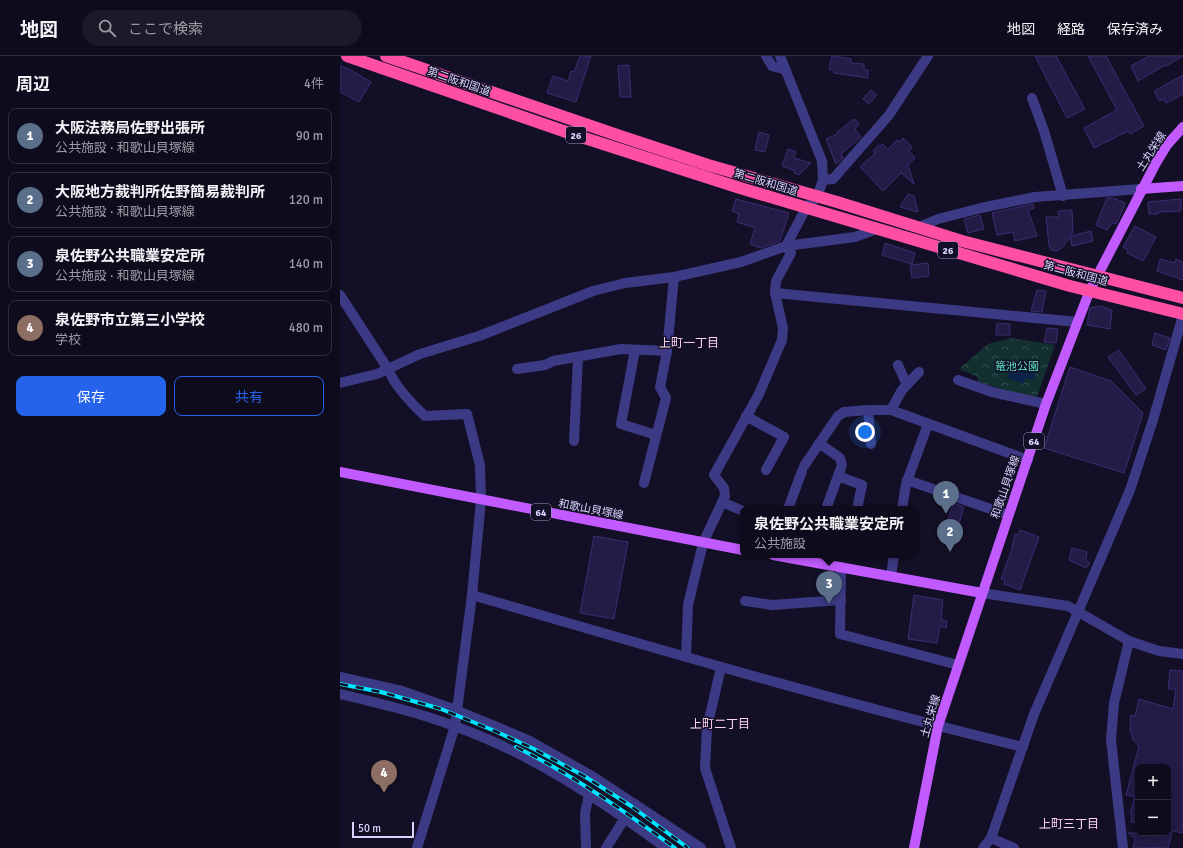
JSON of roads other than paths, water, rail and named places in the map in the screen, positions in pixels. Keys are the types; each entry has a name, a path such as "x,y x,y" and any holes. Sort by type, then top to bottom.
{"highway":[{"name":"第二阪和国道","path":"347,56 572,134 806,208 1078,288 1183,315"},
{"name":"第二阪和国道","path":"386,56 708,165 962,241 1183,298"}],"main road":[{"name":"土丸栄線","path":"1141,189 1167,145 1183,127"},
{"path":"1141,189 1183,186"},
{"name":"和歌山貝塚線","path":"982,593 1046,404 1077,322 1090,290 1141,189"},
{"name":"和歌山貝塚線","path":"340,472 740,549"},
{"path":"789,558 982,593"},
{"name":"土丸栄線","path":"914,848 938,726 982,593"}],"street":[{"path":"766,56 772,66 786,70"},
{"path":"780,56 822,162 823,180 816,197 806,208 786,246"},
{"path":"823,180 833,179 889,115 928,56"},
{"path":"1032,98 1063,196"},
{"path":"919,227 938,219 981,208 1035,197 1141,189"},
{"path":"340,383 388,370 420,354 479,336 593,291 625,283 674,277 741,262 786,246 855,237 876,229"},
{"path":"686,657 688,605 703,543 725,496 724,488 714,475 759,394 782,340 783,328 775,293 776,281 791,252 786,246"},
{"path":"644,483 666,398 660,387 667,351 674,277"},
{"path":"775,293 1077,322"},
{"path":"340,295 343,307 388,370 391,377 413,406 425,416 467,414 480,465 481,500 472,595 455,726 417,848"},
{"path":"983,848 991,838 1034,714 1130,490 1153,420 1183,315"},
{"path":"517,369 546,365 553,361 621,350 667,351"},
{"path":"635,350 620,424 656,435"},
{"path":"574,441 578,357"},
{"path":"898,365 907,384"},
{"path":"891,410 902,390 919,372"},
{"path":"958,380 992,392 1046,404"},
{"path":"868,410 871,444"},
{"path":"789,506 803,468 838,416 844,412 891,410 1028,460"},
{"path":"746,416 784,437 766,470"},
{"path":"903,506 907,480 928,424"},
{"path":"819,443 840,458 842,465 827,506"},
{"path":"838,476 862,485 858,506"},
{"path":"907,480 1008,515"},
{"path":"722,502 740,510"},
{"path":"891,576 894,558"},
{"path":"841,567 840,634 958,665"},
{"path":"982,593 1068,606 1128,641 1158,651 1183,654"},
{"path":"472,595 721,667 938,726 1022,747"},
{"path":"745,601 772,604 841,600"},
{"path":"1123,848 1112,740 1114,703 1128,641"},
{"path":"721,667 707,728 705,768 731,848"},
{"path":"340,677 402,691 456,710 528,740 592,776 700,848"},
{"path":"340,694 393,706 455,726 493,742 540,765 589,795 625,818 666,848"},
{"path":"586,848 585,812 589,795"},
{"path":"606,848 625,818"},
{"path":"991,838 1014,848"}],"water":[{"path":"1019,359 1033,364 1035,360 1039,361 1034,380 1026,378 1024,384 1007,378 1012,363 1018,364"}],"railway":[{"path":"340,684 381,692 441,709 534,749 584,776 631,806 688,848"},
{"path":"516,747 558,769 617,807 675,848"}],"place":[{"name":"大阪法務局佐野出張所","path":"946,514"},
{"name":"大阪地方裁判所佐野簡易裁判所","path":"950,552"},
{"name":"泉佐野公共職業安定所","path":"829,604"},
{"name":"泉佐野市立第三小学校","path":"384,793"}],"district":[{"name":"上町一丁目","path":"689,343"},
{"name":"上町二丁目","path":"720,724"},
{"name":"上町三丁目","path":"1069,824"}],"park label":[{"name":"篭池公園","path":"1017,366"}]}
